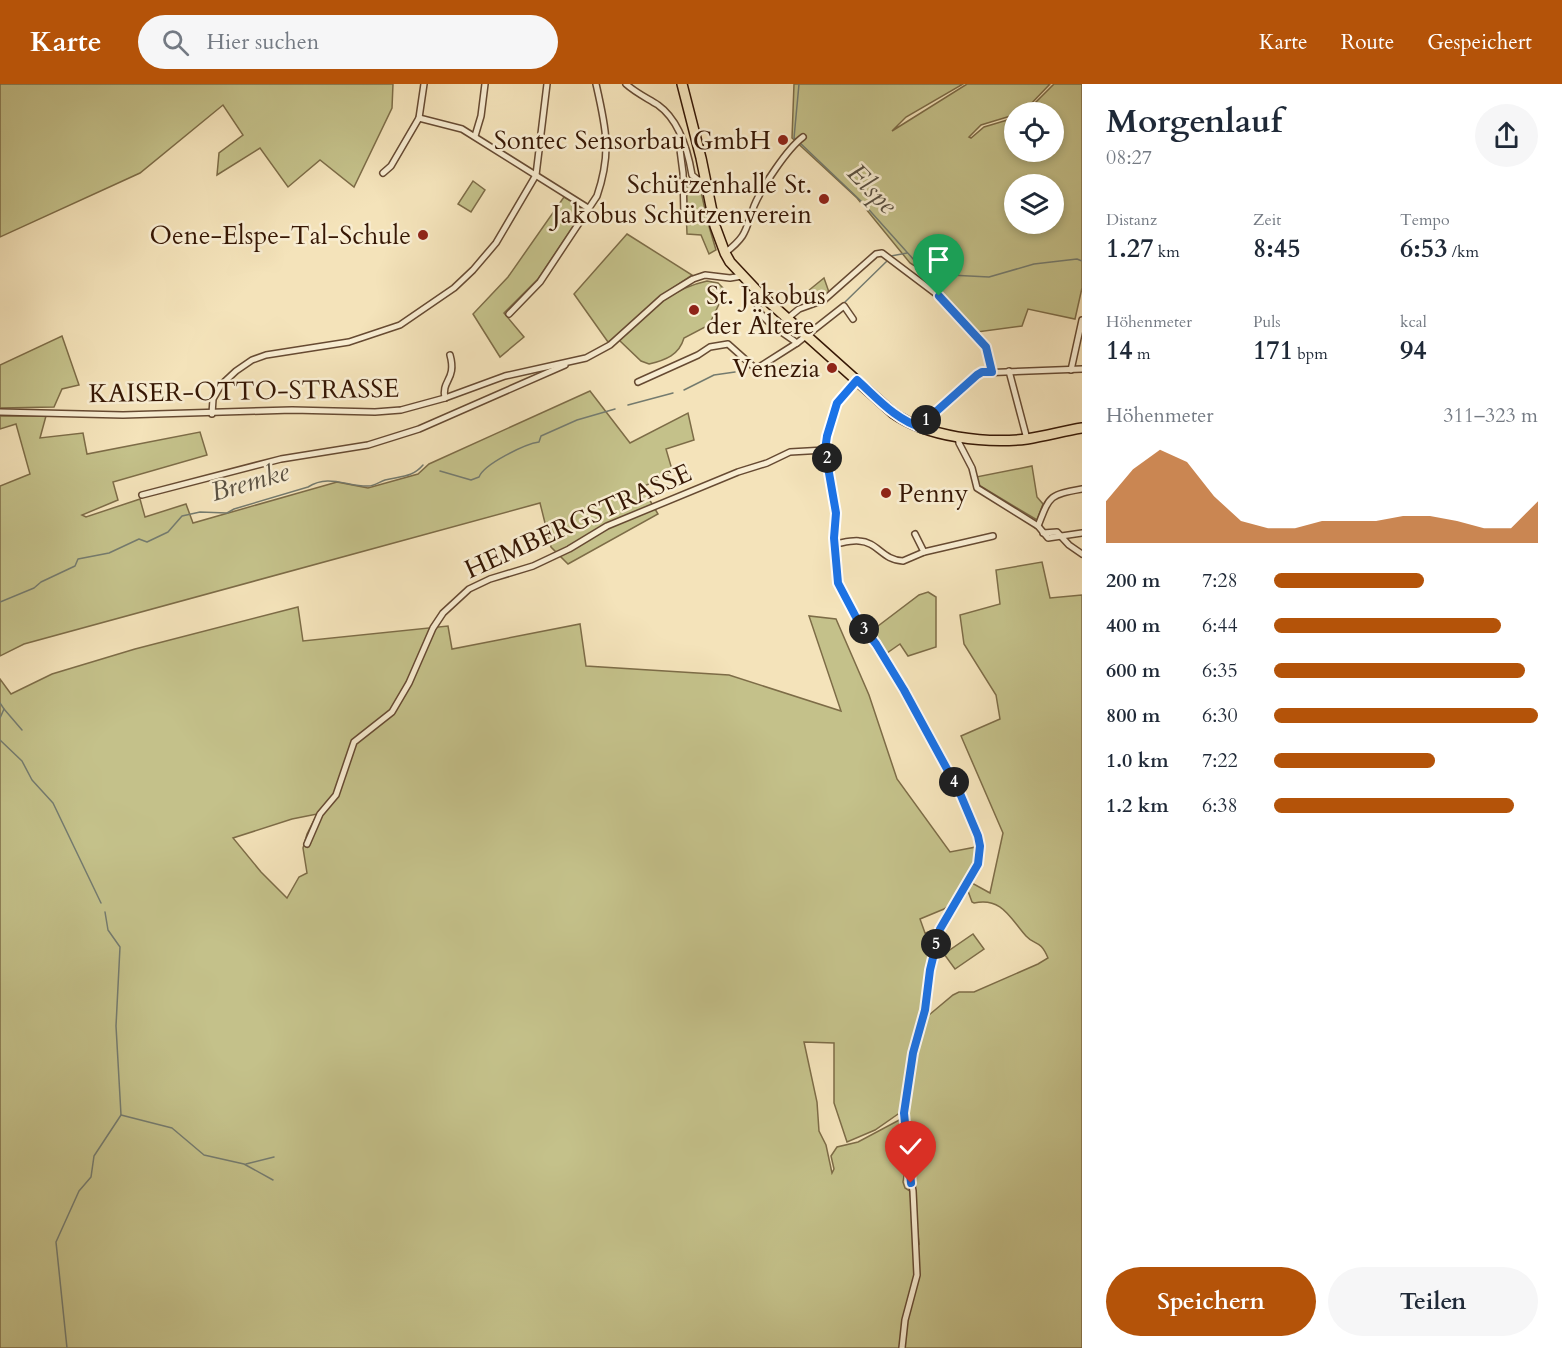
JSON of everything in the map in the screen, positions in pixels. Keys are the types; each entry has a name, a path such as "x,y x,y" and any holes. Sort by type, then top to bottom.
{"main road":[{"path":"682,84 715,226 725,253 742,276 760,294 893,413 904,421 923,428 958,436 997,441 1027,439 1082,428"}],"street":[{"path":"383,173 391,166 419,118 424,84"},
{"path":"475,136 483,106 485,84"},
{"path":"212,414 213,399 221,385 252,360 266,355 349,342 400,325 454,288 473,270 496,243 536,175 547,84"},
{"path":"509,314 540,282 596,199 600,189 608,149 597,84"},
{"path":"626,84 664,110 685,144 692,175 698,180 705,180"},
{"path":"419,118 462,129 588,208"},
{"path":"680,135 684,216"},
{"path":"725,253 736,245 747,231 755,205 777,169 800,140"},
{"path":"788,318 799,309 827,298 879,252 914,275 956,314 988,350 992,372"},
{"name":"KAISER-OTTO-STRASSE","path":"0,412 27,411 81,415 401,410 445,398 505,376 586,358 608,347 662,298 693,279 705,275 730,278 742,276"},
{"path":"760,294 756,302 758,311 797,343"},
{"path":"638,382 698,355 710,347 728,344 756,369 797,343 844,306 853,320"},
{"path":"1071,370 1082,320"},
{"path":"445,398 444,389 453,371 450,355"},
{"path":"142,495 281,459 368,445 419,429 569,363"},
{"path":"923,428 930,417 982,372 1082,369"},
{"path":"1009,371 1027,439"},
{"path":"857,380 837,403 825,450 836,513 835,544 838,583 858,621 876,644 904,690 959,791 980,846 978,864 940,929 930,970 925,1010 909,1074 904,1113 908,1164 913,1191 917,1275 905,1320 902,1348"},
{"path":"958,436 959,443 972,468 977,488 1038,526 1048,538 1082,533"},
{"name":"HEMBERGSTRASSE","path":"307,844 320,814 336,795 354,742 392,712 410,683 443,613 469,589 490,579 533,566 569,549 607,526 738,472 767,463 790,452 825,450"},
{"path":"1038,526 1052,497 1082,489"},
{"path":"915,534 924,552"},
{"path":"835,544 858,540 868,542 884,555 898,561 908,560 924,552 993,536"},
{"path":"1061,536 1082,554"}],"shaded area":[{"path":"0,84 393,84 392,108 354,187 320,160 288,187 260,148 217,175 219,153 243,135 223,105 140,173 0,237"},
{"path":"794,84 963,84 906,117 892,131 967,84 1050,84 1033,102 1004,102 1004,118 981,125 969,137 971,138 984,127 1004,121 1004,162 1064,162 1064,102 1036,102 1054,84 1082,84 1082,288 1075,319 1028,309 1022,326 977,332 940,295 948,276 921,270 910,263 857,198 792,138"},
{"path":"473,181 485,190 471,212 458,204"},
{"path":"685,181 700,187 716,250 709,254 701,235 687,234"},
{"path":"564,197 580,206 582,213 538,279 504,313 524,337 500,357 473,314 508,277"},
{"path":"627,234 692,275 662,295 608,342 574,294"},
{"path":"824,278 830,295 809,304 808,291"},
{"path":"707,281 718,283 723,288 721,300 709,325 684,338 679,349 671,356 649,364 641,361 619,340 669,297 680,290"},
{"path":"62,336 79,385 62,389 54,407 0,408 0,365"},
{"path":"590,391 630,443 688,413 694,440 666,449 673,473 642,487 658,514 568,564 551,547 540,503 24,644 0,656 0,486 30,474 16,424 0,429 0,416 46,416 40,438 83,433 87,454 200,432 207,455 113,482 118,500 82,515 86,517 140,499 145,517 186,504 193,523 337,482 368,488 418,474 429,464"},
{"path":"1032,466 1037,497 1043,504 1037,520 977,484 976,477"},
{"path":"1042,562 1050,598 1082,595 1082,1348 0,1348 0,679 11,694 52,674 135,649 298,607 303,641 448,626 452,649 580,624 586,666 729,675 841,711 809,616 836,619 869,695 897,779 950,852 976,847 975,862 952,903 920,919 925,933 939,929 931,959 922,1013 929,1015 959,992 974,992 1048,958 1040,945 1029,939 1004,910 992,903 972,902 968,891 972,883 990,893 1003,833 961,736 1000,719 996,695 964,644 960,615 1000,604 996,570","holes":["317,814 303,848 307,873 299,877 287,898 261,872 233,838 292,819","804,1042 834,1043 834,1103 847,1142 875,1130 901,1112 905,1113 919,1244 915,1243 910,1191 905,1188 903,1182 906,1164 903,1118 858,1142 837,1147 831,1156 834,1169 832,1173 826,1145 819,1131 817,1102"]},
{"path":"928,592 936,597 936,647 908,656 900,644 887,653 865,624 878,626 919,595"},
{"path":"973,934 984,949 955,969 944,954"}],"waterway":[{"name":"Elspe","path":"796,139 794,138 799,84"},
{"name":"Elspe","path":"799,142 863,203 914,260 935,270 950,275 989,277 1034,264 1077,259 1082,261"},
{"name":"Bremke","path":"891,256 907,253"},
{"name":"Bremke","path":"845,302 887,261"},
{"name":"Bremke","path":"684,390 714,375 735,372"},
{"name":"Bremke","path":"628,405 673,393"},
{"name":"Bremke","path":"440,471 471,480 479,477 489,466 506,455 539,442 541,436 577,420 615,409"},
{"name":"Bremke","path":"0,602 34,588 41,582 75,566 78,559 109,553 139,539 147,542 168,532 182,516 200,512 227,513 323,481 372,486 385,480 410,474 423,465"},
{"path":"0,703 4,709 0,718"},
{"path":"4,709 22,730"},
{"path":"0,740 22,761 32,780 53,803 101,903"},
{"path":"67,1348 56,1242 79,1191 91,1177 94,1156 121,1115 116,1026 120,947 108,930 105,912"},
{"path":"121,1115 172,1128 204,1155 244,1164 273,1180"},
{"path":"246,1164 274,1157"}],"place":[{"name":"Sontec Sensorbau GmbH","path":"783,140"},
{"name":"Schützenhalle St. Jakobus Schützenverein","path":"824,199"},
{"name":"Oene-Elspe-Tal-Schule","path":"423,235"},
{"name":"St. Jakobus der Ältere","path":"694,310"},
{"name":"Venezia","path":"832,368"},
{"name":"Penny","path":"886,493"}],"route":[{"path":"911,1183 904,1113 913,1053 925,1010 930,970 940,929 978,864 980,846 959,791 904,690 876,644 858,621 838,583 834,538 836,513 825,450 837,403 857,380 904,421 923,428 930,417 977,375 982,372 992,372 989,353 982,341 939,296"}]}
